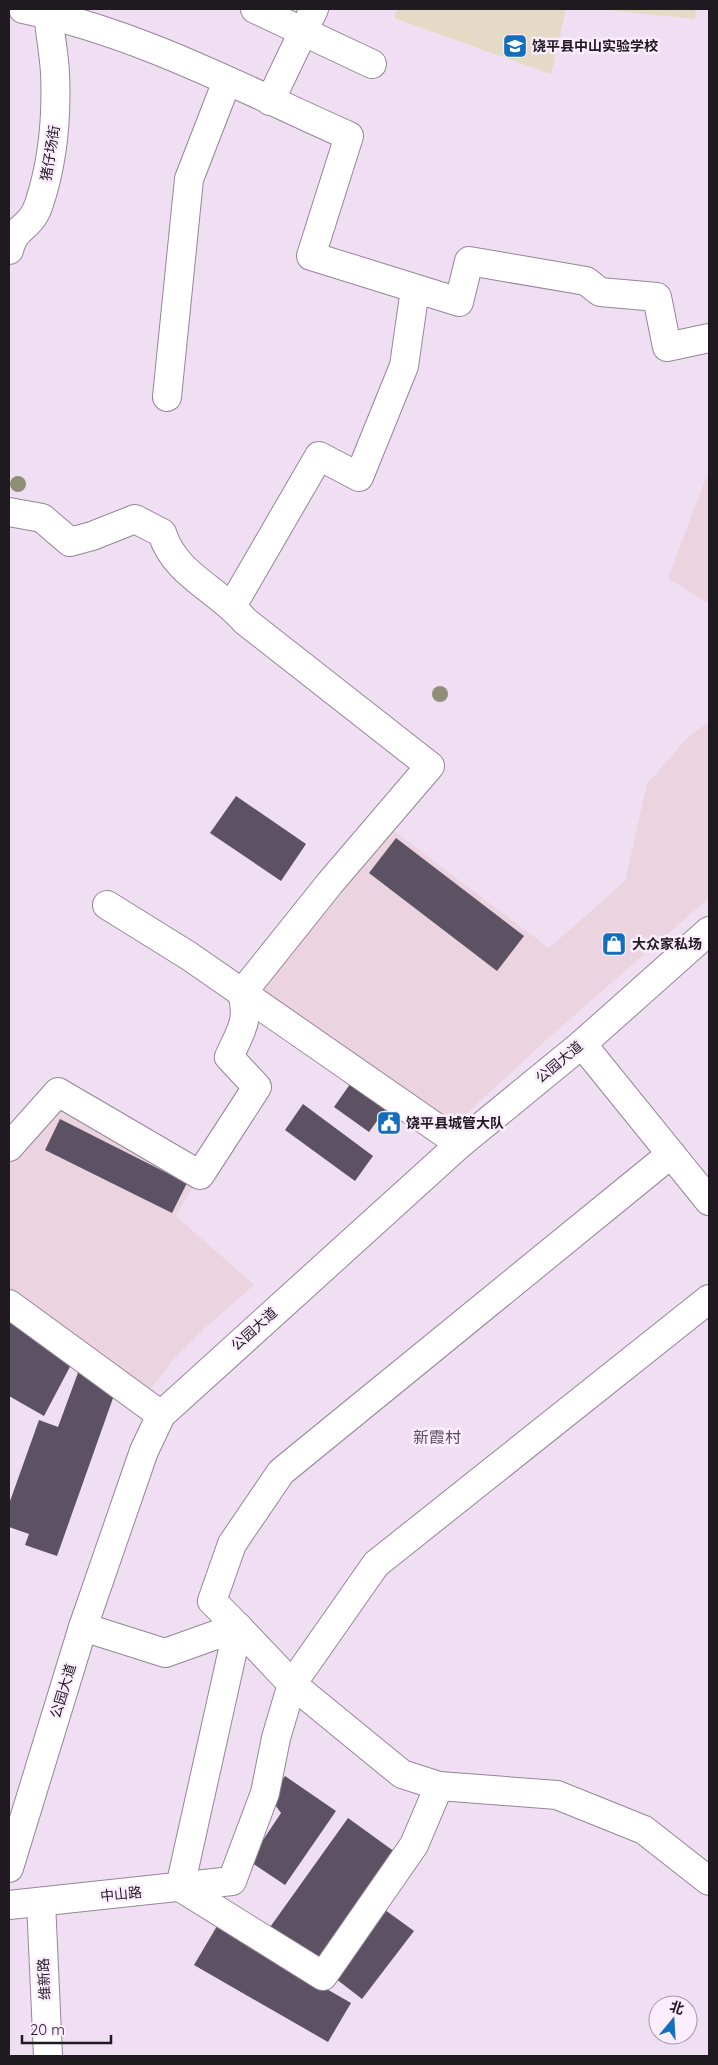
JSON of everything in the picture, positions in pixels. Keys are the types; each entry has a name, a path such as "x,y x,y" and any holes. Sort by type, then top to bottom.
{"street":[{"path":"255,9 308,20 372,64"},
{"path":"40,10 131,40 349,136 311,256 459,302 469,262 586,281 600,292 657,297 667,347 709,338"},
{"name":"猪仔场街","path":"9,250 12,236 35,218 45,188 56,130 55,72 40,10"},
{"path":"270,100 308,20"},
{"path":"167,397 190,180 227,81"},
{"path":"232,606 319,456 359,477 404,366 415,288"},
{"path":"9,512 42,518 70,542 92,536 135,519 162,533 167,550 200,583 232,606 245,621 430,766 330,883 242,993"},
{"path":"107,905 190,956 460,1144"},
{"name":"公园大道","path":"9,1868 83,1627 144,1451 161,1415 460,1144 582,1044 709,931"},
{"path":"9,1147 58,1092 200,1175 257,1087 229,1057 245,1020 247,1010 242,993"},
{"path":"582,1044 709,1201"},
{"path":"670,1154 280,1472 232,1544 212,1601 292,1684 402,1774 439,1786 557,1795 644,1830 709,1881"},
{"path":"292,1684 376,1564 709,1300"},
{"path":"9,1304 161,1415"},
{"path":"83,1627 165,1653 238,1627"},
{"path":"238,1627 180,1887 323,1976 414,1845 439,1786"},
{"name":"中山路","path":"9,1905 232,1882 265,1793 276,1738 292,1684"},
{"name":"维新路","path":"41,1902 48,2056"}],"shaded area":[{"name":"饶平县中山实验学校","path":"397,9 566,9 551,74 394,18"},
{"name":"饶平县中山实验学校","path":"598,9 696,9 695,19"},
{"path":"709,470 709,604 668,578"},
{"path":"709,722 709,898 554,1033 452,1127 259,992 394,831 549,948 625,881 647,784 687,738"},
{"path":"60,1102 196,1182 176,1216 254,1285 206,1327 175,1358 147,1393 9,1295 9,1161"}],"building":[{"path":"236,796 306,844 281,881 210,833"},
{"path":"396,838 524,936 497,971 369,873"},
{"path":"355,1077 401,1110 395,1117 385,1110 369,1132 334,1107"},
{"path":"303,1104 373,1156 355,1181 285,1130"},
{"path":"60,1119 187,1183 172,1213 45,1150"},
{"path":"9,1314 73,1361 44,1416 9,1396"},
{"path":"79,1370 118,1384 57,1556 25,1545 29,1534 9,1527 9,1504 39,1420 58,1427"},
{"path":"285,1776 336,1811 285,1885 249,1861 281,1813 270,1798"},
{"path":"348,1818 395,1852 315,1964 268,1930"},
{"path":"381,1907 414,1931 362,1999 331,1975"},
{"path":"217,1926 351,2003 328,2042 194,1965"}],"place":[{"name":"饶平县中山实验学校","path":"515,46"},
{"name":"大众家私场","path":"614,944"},
{"name":"饶平县城管大队","path":"389,1123"}],"district":[{"name":"新霞村","path":"437,1437"}]}
